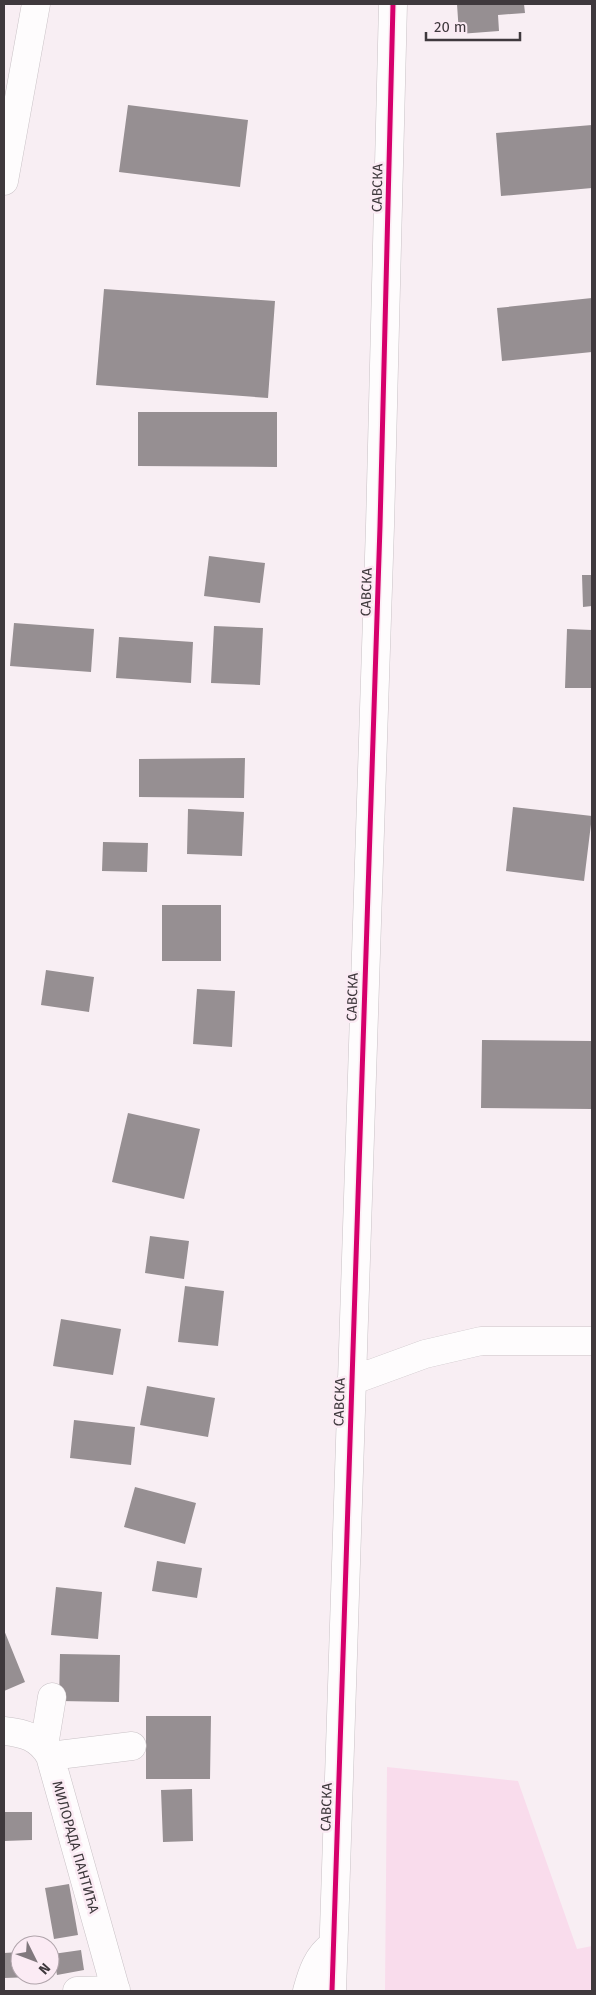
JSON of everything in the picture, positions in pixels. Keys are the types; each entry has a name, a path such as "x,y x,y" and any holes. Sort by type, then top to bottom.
{"street":[{"path":"4,181 36,4"},
{"name":"САВСКА","path":"332,1991 380,536 393,4"},
{"path":"351,1380 425,1354 481,1341 592,1341"},
{"path":"47,1751 52,1697"},
{"path":"4,1731 31,1736 47,1751 132,1746"},
{"name":"МИЛОРАДА ПАНТИЋА","path":"47,1751 116,1991"},
{"path":"307,1991 313,1970 324,1951 333,1945"},
{"path":"77,1991 116,1991"}],"shaded area":[{"path":"387,1767 518,1781 577,1949 592,1946 592,1991 385,1991"}],"building":[{"path":"457,4 524,4 525,13 498,15 499,31 459,34"},
{"path":"128,105 248,120 240,187 119,172"},
{"path":"592,125 592,188 501,196 496,133"},
{"path":"104,289 275,301 268,398 96,385"},
{"path":"592,298 592,352 502,361 497,308"},
{"path":"138,412 277,412 277,467 138,466"},
{"path":"209,556 265,563 260,603 204,596"},
{"path":"582,575 592,575 592,606 583,607"},
{"path":"14,623 94,629 91,672 10,666"},
{"path":"214,626 263,628 260,685 211,683"},
{"path":"567,629 592,630 592,688 565,688"},
{"path":"119,637 193,642 191,683 116,678"},
{"path":"245,758 244,798 139,797 139,759"},
{"path":"513,807 592,816 584,881 506,871"},
{"path":"188,809 244,812 242,856 187,854"},
{"path":"103,842 148,843 147,872 102,871"},
{"path":"162,905 221,905 221,961 162,961"},
{"path":"46,970 94,977 89,1012 41,1005"},
{"path":"197,989 235,991 232,1047 193,1044"},
{"path":"482,1040 592,1041 592,1109 481,1108"},
{"path":"128,1113 200,1129 184,1199 112,1182"},
{"path":"150,1236 189,1241 184,1279 145,1273"},
{"path":"185,1286 224,1291 218,1346 178,1342"},
{"path":"61,1319 121,1329 113,1375 53,1366"},
{"path":"147,1386 215,1398 208,1437 140,1425"},
{"path":"74,1420 135,1427 131,1465 70,1458"},
{"path":"135,1487 196,1503 185,1544 124,1527"},
{"path":"157,1561 202,1568 197,1598 152,1591"},
{"path":"56,1587 102,1592 98,1639 51,1635"},
{"path":"4,1630 25,1682 4,1691"},
{"path":"60,1654 120,1655 119,1702 59,1701"},
{"path":"146,1716 211,1716 210,1779 146,1779"},
{"path":"192,1789 193,1841 163,1842 161,1790"},
{"path":"4,1812 32,1812 32,1840 4,1841"},
{"path":"69,1884 78,1935 60,1938 60,1935 53,1935 45,1888"},
{"path":"81,1950 84,1970 60,1974 60,1953"},
{"path":"4,1953 10,1953 10,1978 4,1978"}],"cycle path":[{"path":"332,1991 380,526 393,4"}]}
